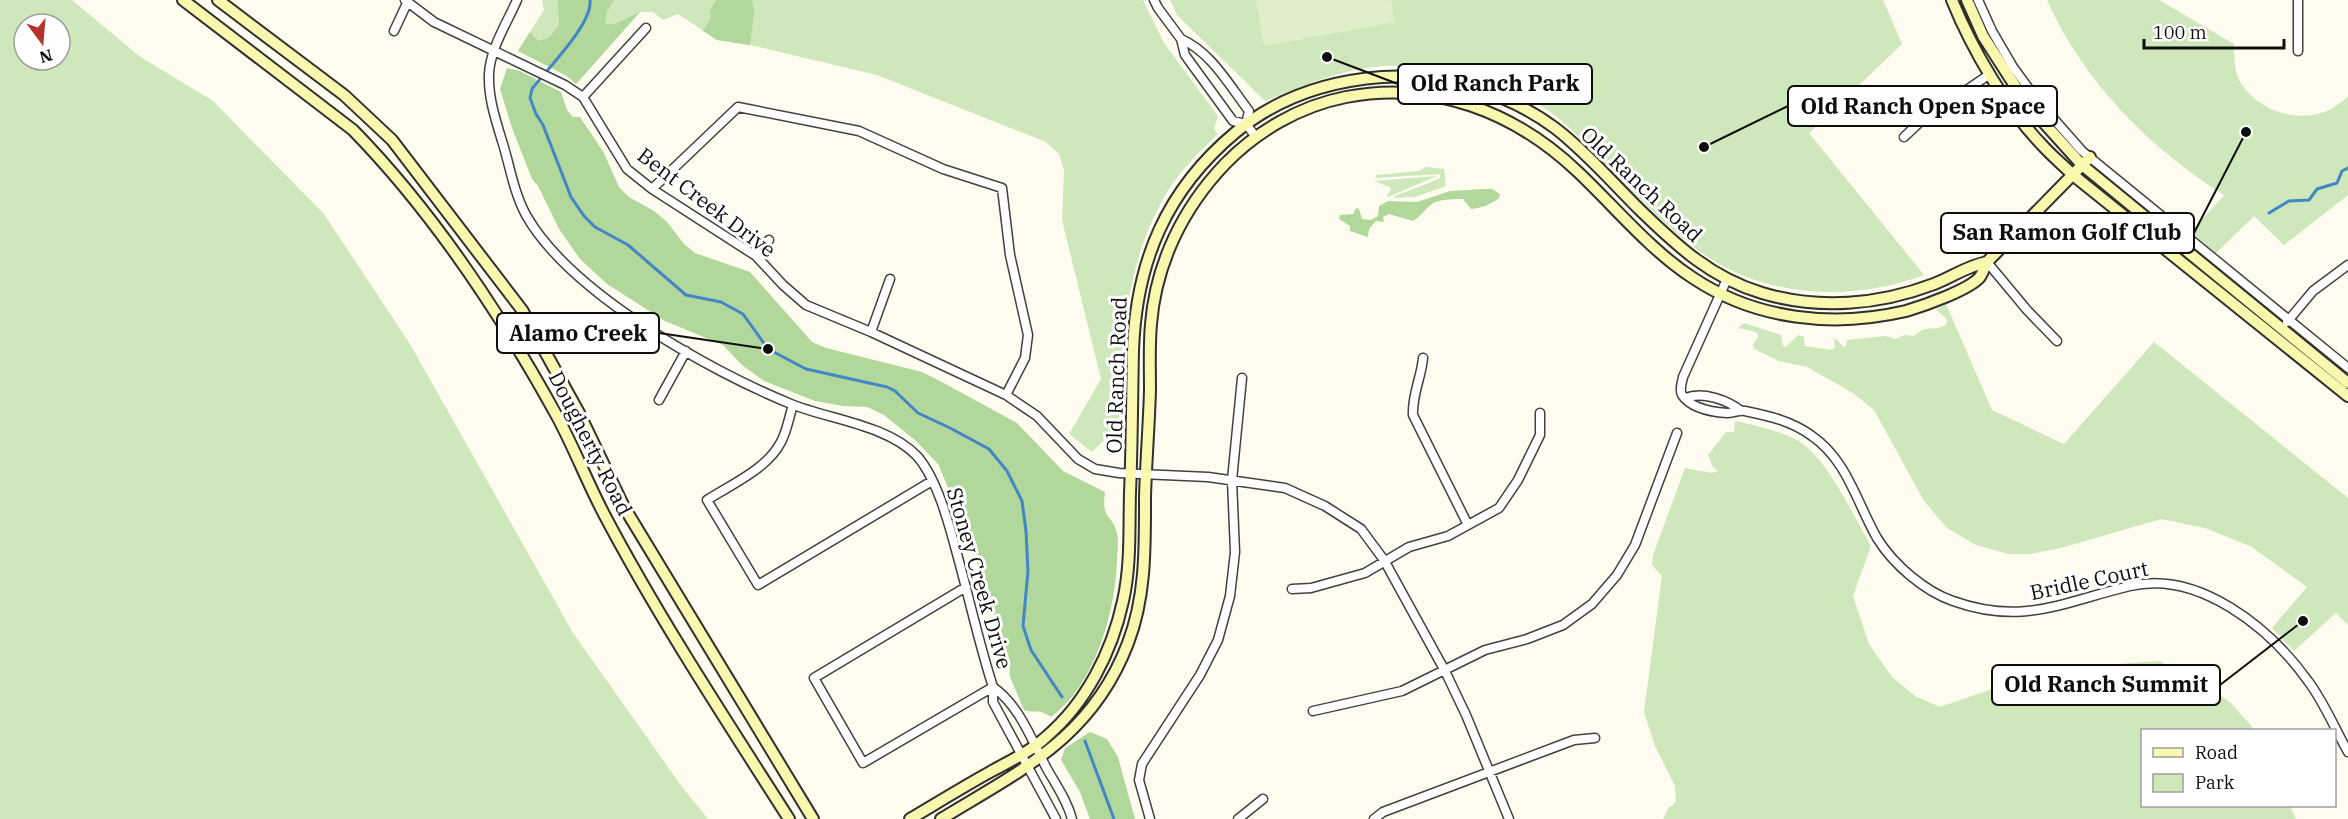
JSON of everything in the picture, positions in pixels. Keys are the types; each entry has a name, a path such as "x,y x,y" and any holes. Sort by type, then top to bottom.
{"street":[{"path":"185,1 198,0"},
{"name":"Dougherty Road","path":"219,0 344,95 392,140 522,310 579,413 624,507 813,819"},
{"path":"394,31 407,0"},
{"name":"Bent Creek Drive","path":"407,0 434,22 565,85 583,97 627,169 652,189 756,256 783,285 806,305 871,332 1006,395 1037,416 1078,459 1095,469 1208,477 1285,488 1325,506 1361,529 1384,561 1445,671 1466,715 1509,819"},
{"name":"Stoney Creek Drive","path":"518,0 494,51 489,73 491,102 519,200 536,231 603,298 686,351 741,381 793,405 889,436 916,455 932,481 948,519 993,687 993,702 1056,819"},
{"path":"1154,0 1180,39 1185,55 1233,121 1246,124 1256,137"},
{"path":"1952,0 1976,51 1990,74 2041,145 2073,175 2282,328 2348,368"},
{"path":"1967,0 1983,36 2026,103 2086,161 2348,382"},
{"path":"1978,0 2013,67 2086,161"},
{"path":"2298,0 2298,51"},
{"name":"Dougherty Road","path":"185,1 353,130 423,212 502,320 559,420 605,516 654,603 789,819"},
{"path":"583,97 646,28"},
{"path":"1180,39 1196,46 1219,71 1249,111 1246,124"},
{"path":"1904,137 1921,121 1990,74"},
{"name":"Old Ranch Road","path":"910,819 1045,739 1076,708 1112,639 1124,600 1129,553 1134,325 1139,286 1151,247 1167,211 1192,173 1246,124 1263,113 1304,93 1339,83 1390,77 1435,79 1473,87 1519,106 1555,128 1669,240 1702,266 1740,285 1778,298 1810,303 1875,300 1913,292 1940,282 1970,266 1987,262"},
{"name":"Old Ranch Road","path":"941,819 1042,757 1084,718 1105,688 1128,644 1141,600 1146,553 1151,323 1156,289 1166,254 1181,221 1204,186 1240,148 1272,126 1310,108 1342,98 1390,93 1433,96 1465,104 1508,120 1542,140 1657,250 1691,277 1755,308 1809,319 1843,321 1878,317 1919,307 1978,279 1987,262 2086,161"},
{"path":"652,189 738,107 859,131 943,169 1002,188 1010,255 1028,335 1025,358 1006,395"},
{"path":"756,256 769,240"},
{"path":"1987,262 2027,310 2058,341"},
{"path":"2282,328 2313,291 2348,265"},
{"path":"871,332 890,279"},
{"name":"Bridle Court","path":"1727,279 1683,377 1681,390 1683,396 1692,405 1701,408 1724,413 1741,411 1775,417 1793,424 1827,447 1843,470 1878,539 1888,553 1916,580 1950,600 1996,612 2036,612 2072,604 2130,586 2164,583 2195,589 2218,600 2255,626 2295,665 2309,682 2335,729"},
{"path":"2282,328 2348,396"},
{"path":"660,399 686,351"},
{"path":"1423,358 1422,374 1412,399 1413,415 1468,525"},
{"path":"1150,819 1139,780 1142,764 1200,675 1218,640 1230,596 1235,552 1232,480 1242,378"},
{"path":"793,405 782,441 772,455 750,473 706,500 758,585 932,481"},
{"path":"1292,589 1311,588 1365,573 1409,547 1448,536 1499,508 1518,480 1540,435 1540,413"},
{"path":"1312,711 1402,691 1485,650 1527,639 1563,625 1592,604 1617,575 1635,545 1677,433"},
{"path":"966,587 814,678 863,763 993,687"},
{"name":"Stoney Creek Drive","path":"993,687 1006,696 1042,757 1072,819"},
{"name":"Bridle Court","path":"2336,730 2348,752"},
{"path":"1374,819 1383,812 1574,740 1595,738"},
{"path":"1238,819 1263,799"}],"green space":[{"path":"0,0 72,0 139,56 213,101 324,214 410,344 573,633 682,787 708,819 0,819"},
{"path":"542,0 1143,0 1164,43 1218,116 1214,129 1218,134 1192,160 1169,189 1142,245 1134,274 1124,333 1119,425 1092,452 1069,434 1101,379 1062,220 1064,170 1059,154 1046,142 877,75 750,45 717,40 678,14 663,20 653,12 640,12 576,84 567,76 518,51 544,10"},
{"path":"558,0 614,0 607,11 605,24 615,24 640,12 576,84 567,76 518,51 530,32 538,41 549,38 559,25"},
{"path":"716,0 752,0 754,12 750,45 717,40 703,31 711,17 710,10"},
{"path":"1170,0 1883,0 1902,44 1809,133 1924,275 1872,289 1818,292 1790,289 1738,274 1714,261 1672,229 1571,129 1525,96 1489,82 1452,73 1382,66 1337,75 1265,101 1177,15"},
{"path":"1256,0 1391,0 1395,22 1264,46"},
{"path":"2047,0 2159,0 2234,44 2234,60 2239,81 2252,97 2278,112 2308,116 2323,113 2348,96 2348,195 2284,245 2254,216 2216,253 2191,232 2224,195 2170,156 2121,110 2079,58"},
{"path":"507,68 520,71 561,92 567,110 573,117 580,117 604,153 619,187 629,197 654,211 667,222 684,244 695,253 750,272 812,342 826,348 922,372 940,381 1017,423 1063,471 1105,492 1106,513 1115,527 1118,540 1115,581 1107,625 1091,667 1080,686 1051,717 1040,712 1024,710 1010,677 1009,661 997,631 988,587 961,530 956,506 938,464 916,441 884,415 867,407 815,401 764,381 742,365 723,345 665,321 607,284 580,259 559,229 538,186 532,179 500,89"},
{"path":"1426,167 1444,169 1446,186 1415,197 1394,198 1440,178 1440,174 1375,178 1376,175 1419,171"},
{"path":"1437,176 1388,197 1390,187 1374,181"},
{"path":"1492,189 1500,194 1499,198 1479,208 1471,209 1463,199 1447,200 1432,204 1413,221 1389,214 1383,217 1384,222 1376,221 1369,229 1368,237 1350,231 1350,226 1339,219 1340,215 1354,214 1357,208 1362,219 1371,220 1378,216 1379,206 1388,201 1417,202 1450,191"},
{"path":"1946,304 1992,410 2064,444 2154,342 2348,498 2348,625 2336,613 2294,651 2272,628 2307,587 2252,547 2205,528 2161,519 2061,548 2031,554 2009,554 1976,545 1947,528 1924,501 1874,410 1853,393 1807,367 1779,361 1754,349 1753,344 1759,336 1756,332 1738,328 1744,323 1781,335 1783,346 1786,347 1798,335 1804,337 1805,346 1830,350 1835,348 1834,338 1843,347 1846,346 1847,340 1885,336 1895,339 1905,335 1913,336 1924,329 1946,325 1947,320 1936,309"},
{"path":"1735,421 1775,431 1797,440 1819,459 1829,473 1871,546 1853,596 1869,644 1892,677 1915,696 1940,707 1995,688 2071,679 2118,664 2160,661 2177,673 2205,684 2231,703 2254,729 2141,729 2141,807 2290,807 2296,819 1663,819 1669,807 1676,801 1675,786 1655,746 1644,712 1662,576 1652,565 1653,555 1685,468 1712,473 1718,471 1713,467 1708,455 1726,432 1734,432"},
{"path":"1090,732 1107,739 1118,757 1135,819 1090,819 1080,792 1061,760 1065,748"}],"waterway":[{"path":"590,0 589,10 577,33 532,89 530,98 571,197 595,227 628,245 686,295 721,302 743,314 768,349 806,369 887,387 895,391 918,413 989,449 1007,471 1022,501 1028,571 1023,626 1031,650 1062,697"},
{"path":"2269,213 2289,201 2309,200 2317,189 2337,183 2342,171 2348,168"},
{"path":"1085,741 1114,819"}],"place":[{"name":"Old Ranch Park","path":"1327,57"},
{"name":"San Ramon Golf Club","path":"2246,132"},
{"name":"Old Ranch Open Space","path":"1704,147"},
{"name":"Alamo Creek","path":"768,349"},
{"name":"Old Ranch Summit","path":"2303,621"}]}
